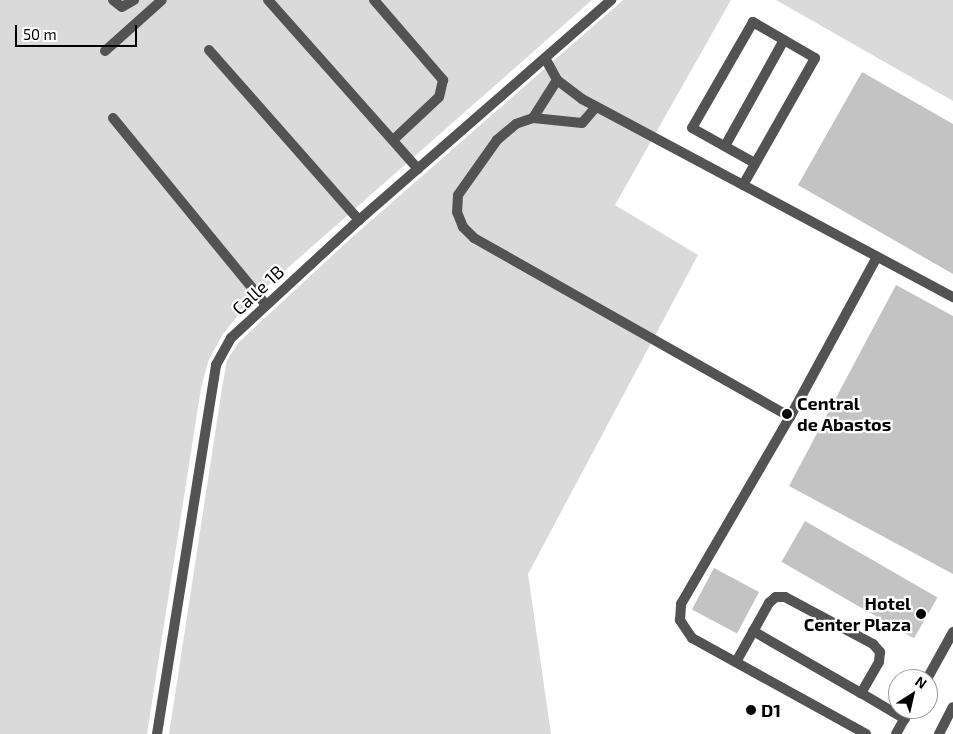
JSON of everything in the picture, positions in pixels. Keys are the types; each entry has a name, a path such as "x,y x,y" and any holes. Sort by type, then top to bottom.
{"street":[{"path":"113,0 122,7 134,0"},
{"path":"105,51 162,0"},
{"path":"268,0 418,168"},
{"path":"374,0 443,80 439,97 393,140"},
{"name":"Calle 1B","path":"158,734 216,365 231,338 265,304 359,220 611,0"},
{"path":"743,185 815,58 753,22 692,128 755,163"},
{"path":"725,146 784,40"},
{"path":"209,50 359,220"},
{"path":"545,58 557,80 596,107 953,298"},
{"path":"533,118 557,80"},
{"path":"596,107 588,120 576,124 533,118 516,124 497,140 462,186 457,212 468,233 790,417"},
{"path":"113,118 265,304"},
{"path":"866,734 692,638 680,620 681,604 790,417 877,257"},
{"path":"736,662 770,603 776,597 786,597 873,644 880,652 879,662 861,693"},
{"path":"753,631 888,709"},
{"path":"933,669 953,632"},
{"path":"939,734 953,707"},
{"path":"896,734 905,719"}],"shaded area":[{"path":"0,0 592,0 248,303 223,334 209,359 201,388 147,734 0,734"},
{"path":"623,0 731,0 615,205 698,255 528,574 551,734 169,734 227,360 239,342 349,240"},
{"path":"776,0 953,0 953,101"}],"building":[{"path":"862,72 953,124 953,274 798,185"},
{"path":"896,285 953,316 953,574 789,486"},
{"path":"805,521 938,598 914,638 782,562"},
{"path":"714,568 759,592 737,633 692,609"}],"place":[{"name":"Central de Abastos","path":"787,414"},
{"name":"Hotel Center Plaza","path":"921,614"},
{"name":"D1","path":"751,710"}]}
